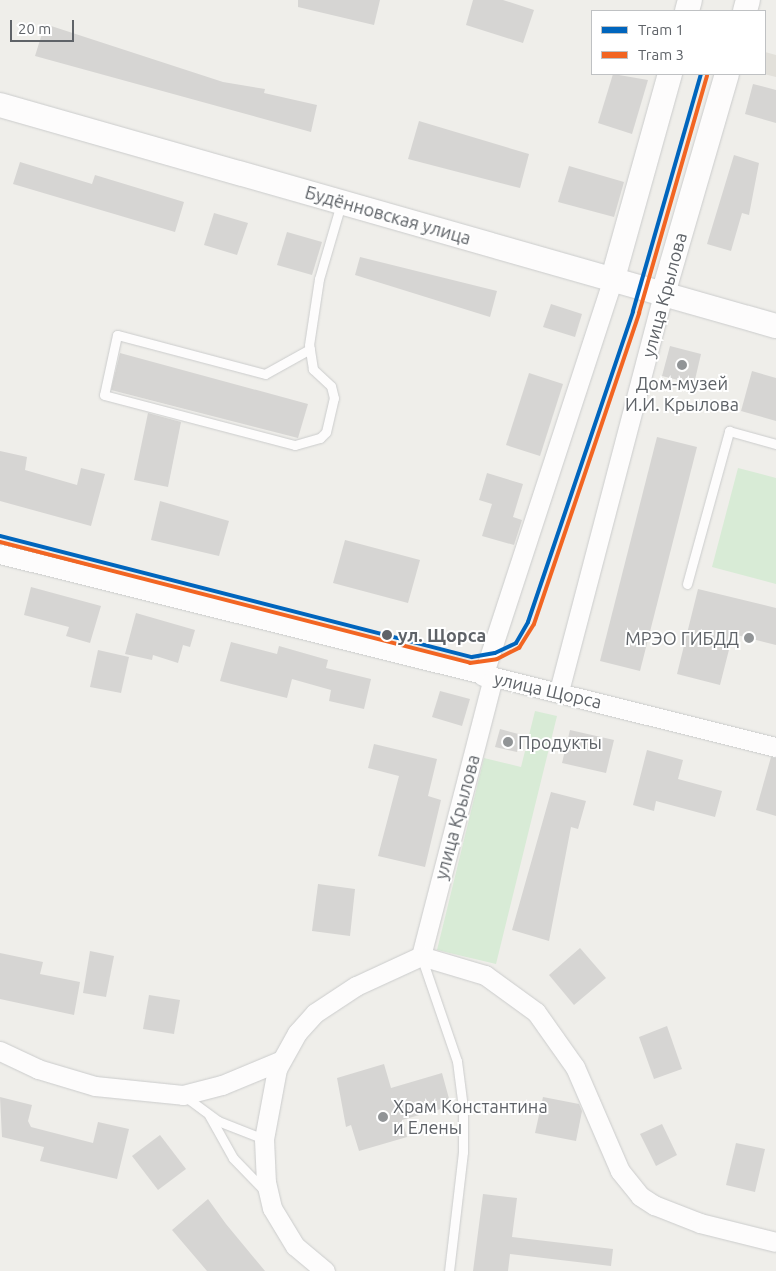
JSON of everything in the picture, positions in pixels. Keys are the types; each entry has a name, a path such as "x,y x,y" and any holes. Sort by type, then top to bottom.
{"street":[{"name":"улица Крылова","path":"421,956 488,677 613,278 670,75"},
{"name":"улица Крылова","path":"559,691 663,294 727,75"},
{"name":"Будённовская улица","path":"0,105 613,278 776,326"},
{"name":"улица Щорса","path":"0,554 488,677 559,691 776,746"},
{"path":"325,1271 295,1246 281,1228 268,1194 264,1139 280,1061 297,1033 333,1000 421,956 485,975 536,1012 575,1067 620,1171 640,1196 654,1206 700,1223 776,1242"},
{"path":"0,1052 38,1069 94,1086 183,1095 222,1085 280,1061"},
{"path":"295,1246 299,1271"}],"lane":[{"path":"310,349 265,374 117,335 104,395 295,445 309,443 326,432 334,398 332,386 313,369 310,349 319,279 342,202"},
{"path":"687,584 729,431 776,444"},
{"path":"421,956 457,1061 463,1108 463,1152 449,1271"},
{"path":"183,1095 209,1115 264,1139"},
{"path":"209,1115 233,1158 268,1194"}],"shaded area":[{"path":"766,52 776,55 776,77 766,74"}],"green space":[{"path":"738,468 776,478 776,584 712,567"},
{"path":"535,711 557,716 496,964 437,950 484,758 521,767"}],"building":[{"path":"298,0 380,0 374,25 298,7"},
{"path":"473,0 503,0 534,10 523,43 466,25"},
{"path":"45,24 223,82 265,89 264,93 317,105 311,132 35,56"},
{"path":"613,75 648,80 632,134 598,123"},
{"path":"753,84 776,90 776,123 745,114"},
{"path":"419,121 529,154 520,188 408,159"},
{"path":"734,155 759,163 749,215 742,213 731,251 707,244"},
{"path":"20,162 92,184 95,175 184,202 175,232 13,184"},
{"path":"569,166 624,182 614,217 558,202"},
{"path":"214,213 248,223 237,255 204,245"},
{"path":"287,232 322,242 312,275 277,265"},
{"path":"360,257 497,291 490,317 355,275"},
{"path":"551,304 582,314 575,337 543,327"},
{"name":"Дом-музей И.И. Крылова","path":"670,346 701,354 694,384 662,376"},
{"path":"120,353 308,404 298,438 111,390"},
{"path":"752,371 776,378 776,421 741,411"},
{"path":"529,373 563,384 540,456 506,445"},
{"path":"148,413 181,422 168,487 134,480"},
{"path":"657,437 697,447 640,671 600,661"},
{"path":"0,451 27,457 25,470 77,485 81,468 105,474 91,526 0,501"},
{"path":"487,473 523,484 513,517 522,520 514,545 482,536 492,504 479,500"},
{"path":"160,501 229,521 219,556 151,540"},
{"path":"345,540 420,560 408,603 333,583"},
{"path":"31,587 101,606 90,643 66,636 69,627 24,615"},
{"path":"698,589 776,608 776,645 733,634 720,685 677,674"},
{"path":"136,613 195,630 190,647 183,645 178,663 153,655 152,660 125,654"},
{"path":"231,642 277,654 279,646 328,660 326,668 371,679 364,709 329,701 331,690 292,679 287,698 220,681"},
{"path":"98,650 129,657 121,693 90,687"},
{"path":"440,691 470,699 462,726 432,717"},
{"name":"Продукты","path":"500,729 522,735 517,752 495,747"},
{"path":"570,730 614,740 606,773 562,763"},
{"path":"374,744 437,759 428,796 441,800 425,867 378,856 399,776 368,768"},
{"path":"647,750 683,760 678,779 722,791 715,817 656,801 654,811 633,805"},
{"path":"771,757 776,758 776,816 756,810"},
{"path":"551,792 586,801 578,829 571,827 549,941 512,930"},
{"path":"318,884 355,889 350,936 312,931"},
{"path":"580,948 606,978 574,1005 549,975"},
{"path":"90,951 114,956 106,997 83,993"},
{"path":"0,953 43,962 40,974 80,982 74,1015 0,999"},
{"path":"149,995 180,1000 174,1034 143,1029"},
{"path":"667,1026 682,1069 654,1079 639,1037"},
{"path":"384,1064 391,1088 442,1073 451,1106 402,1120 407,1137 359,1151 351,1125 346,1127 337,1078"},
{"path":"0,1097 32,1105 28,1121 31,1127 93,1143 98,1122 129,1129 117,1179 40,1161 44,1147 2,1137"},
{"path":"543,1097 579,1104 582,1111 576,1141 535,1133"},
{"path":"662,1124 677,1155 656,1166 640,1134"},
{"path":"160,1135 186,1169 158,1190 132,1156"},
{"path":"736,1143 765,1149 755,1192 726,1185"},
{"path":"483,1194 517,1198 512,1237 613,1249 611,1266 510,1254 508,1271 473,1271"},
{"path":"208,1199 265,1271 207,1271 172,1230"}],"tram line":[{"name":"1","path":"0,536 472,657 495,653 516,643 528,622 633,311 701,75"},
{"name":"3","path":"0,542 470,663 497,659 519,648 534,624 639,313 707,76"}],"place":[{"name":"Дом-музей И.И. Крылова","path":"682,365"},
{"name":"ул. Щорса","path":"387,635"},
{"name":"МРЭО ГИБДД","path":"749,638"},
{"name":"Продукты","path":"508,742"},
{"name":"Храм Константина и Елены","path":"383,1117"}]}
